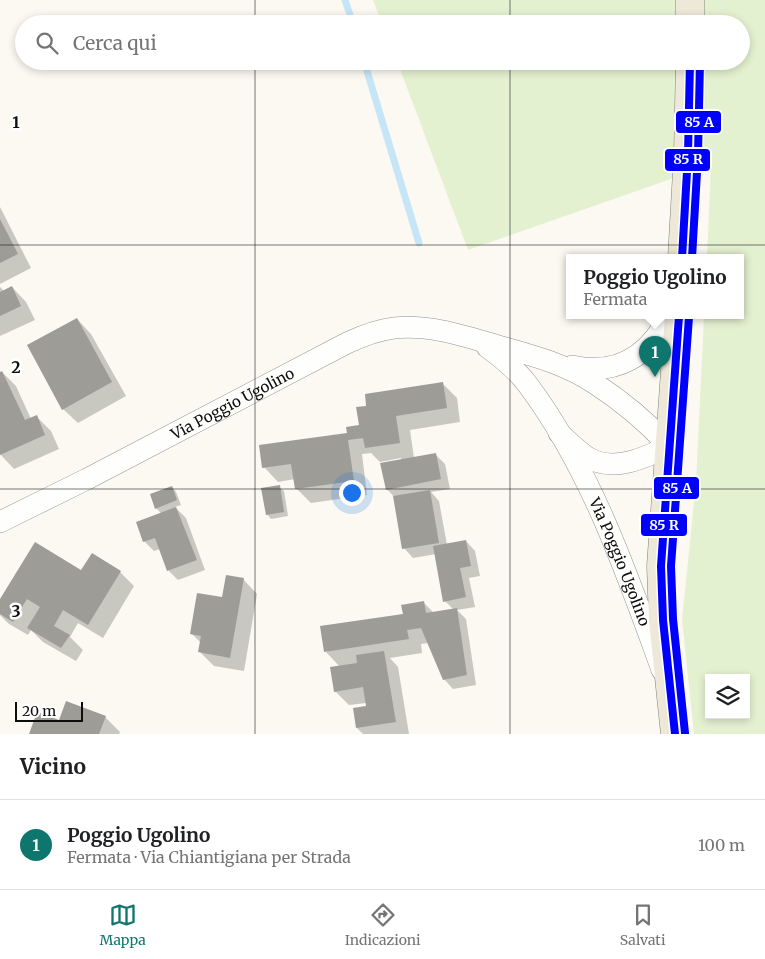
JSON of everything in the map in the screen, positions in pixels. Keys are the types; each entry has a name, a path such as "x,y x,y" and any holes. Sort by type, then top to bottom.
{"main road":[{"path":"690,0 690,15"},
{"path":"682,254 688,154 690,70"},
{"path":"675,734 663,620 661,566 679,319"}],"street":[{"name":"Via Poggio Ugolino","path":"0,522 361,336 394,328 441,330 554,362 580,368 595,369 624,364 639,355 652,342 668,319"},
{"name":"Via Poggio Ugolino","path":"476,340 505,360 528,384 560,433 607,528 670,694"},
{"name":"Via Poggio Ugolino","path":"554,362 592,382 631,408 669,446 634,461 616,464 588,458 560,433"}],"green space":[{"path":"373,0 765,0 765,734 694,734 682,620 696,483 704,319 744,319 744,254 707,254 711,165 468,250 400,70 750,70 750,15 379,15"}],"building":[{"path":"0,219 18,254 0,263"},
{"path":"12,286 21,306 0,316 0,292"},
{"path":"77,318 112,382 62,410 27,345"},
{"path":"2,371 25,420 37,415 45,435 0,455 0,372"},
{"path":"443,382 447,408 396,416 400,443 365,448 363,438 348,440 354,481 295,489 291,464 262,468 259,445 347,433 346,427 359,425 356,407 366,406 365,394"},
{"path":"436,453 441,479 386,490 380,463"},
{"path":"280,485 284,512 266,515 261,488"},
{"path":"172,486 177,500 155,509 150,494"},
{"path":"430,490 439,543 402,549 393,496"},
{"path":"176,507 197,560 167,571 155,538 143,542 136,522"},
{"path":"466,540 471,566 460,568 466,597 443,602 433,546"},
{"path":"35,542 81,570 92,553 121,571 88,625 63,610 54,626 70,635 61,648 27,628 40,607 27,599 13,622 0,614 0,599"},
{"path":"226,575 244,578 230,658 198,652 201,636 190,634 197,593 222,597"},
{"path":"424,601 426,613 457,608 467,675 443,680 421,628 407,630 409,639 324,652 320,626 403,614 401,605"},
{"path":"384,651 396,722 356,728 353,708 366,706 363,687 334,692 330,667 357,663 356,655"},
{"path":"66,701 106,716 99,734 29,734 37,712 59,720"}],"waterway":[{"path":"345,0 350,15"},
{"path":"367,70 419,243"}],"transit line":[{"path":"682,254 688,154 690,70"},
{"path":"692,254 698,155 700,70"},
{"path":"675,734 663,620 661,566 679,319"},
{"path":"685,733 673,619 671,566 689,319"}],"place":[{"name":"Poggio Ugolino","path":"655,377"}]}
